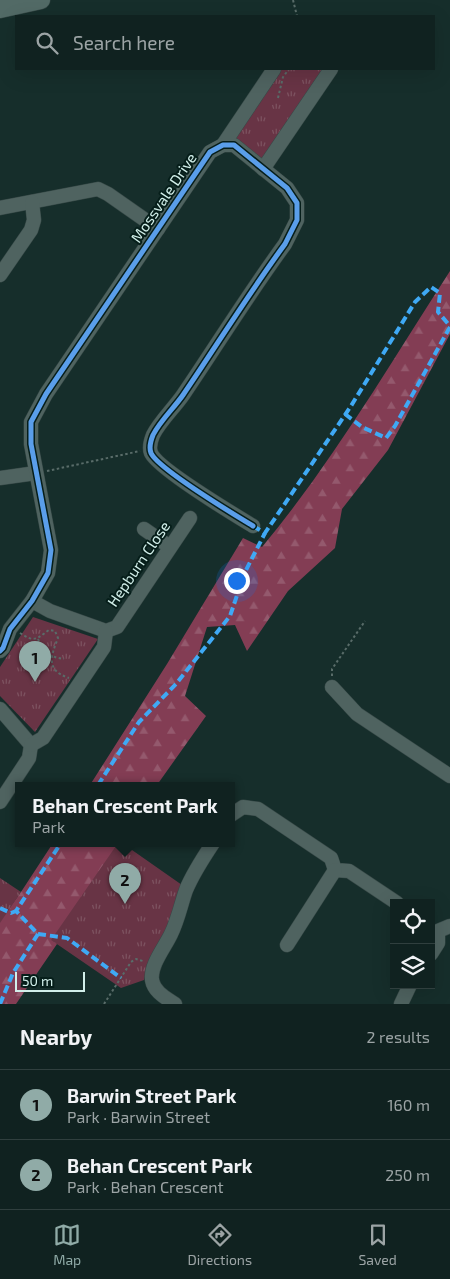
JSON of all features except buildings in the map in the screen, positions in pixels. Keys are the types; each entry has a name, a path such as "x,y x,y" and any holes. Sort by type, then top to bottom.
{"main road":[{"path":"0,9 42,0"}],"street":[{"name":"Mossvale Drive","path":"0,651 10,629 32,600 48,573 51,550 31,444 31,422 46,394 210,152 223,145 273,70"},
{"path":"263,169 330,70"},
{"path":"223,145 234,146 287,188 297,203 297,220 284,244 182,396 153,435 150,445 151,453 165,468 204,496 253,526"},
{"path":"0,208 98,189 158,229"},
{"path":"0,275 31,230 34,220 32,202"},
{"path":"0,478 36,473"},
{"name":"Hepburn Close","path":"106,631 117,627 190,518"},
{"path":"144,529 170,547"},
{"path":"31,744 43,738 104,647 106,631 50,611 32,600"},
{"path":"332,687 357,714 450,776"},
{"path":"0,709 31,744 29,758 0,802"},
{"path":"235,812 243,807 258,809 331,858 335,870"},
{"path":"175,1004 154,987 152,978 154,966 172,933 187,888 210,847"},
{"path":"335,870 349,871 391,899"},
{"path":"287,945 335,870"},
{"path":"435,948 438,943 440,927"},
{"path":"401,1004 408,989"}],"path":[{"path":"293,0 296,15"},
{"path":"278,98 283,77 288,70"},
{"path":"36,473 142,451"},
{"path":"332,687 332,670 365,621"},
{"path":"19,633 32,639 38,639 49,630 55,631 58,638 51,657 51,663 55,671 65,677 81,681"},
{"path":"38,639 46,653 51,657 64,659"},
{"path":"104,1004 131,962 136,959 142,960 154,966"}],"green space":[{"path":"278,70 325,70 263,161 232,138"},
{"path":"450,271 450,334 388,450 342,509 335,548 288,591 247,651 235,625 207,627 185,696 206,716 159,782 92,782 167,664 243,538 262,547 312,482 360,412"},
{"path":"33,617 98,639 35,732 0,696 0,667"},
{"path":"50,847 121,847 104,940 57,944 16,1004 0,1004 0,921"},
{"path":"115,847 128,847 182,885 169,924 148,965 144,980 121,988 51,940"},
{"path":"0,878 21,892 0,923"}],"marked path":[{"path":"253,526 265,533 351,406 415,302 431,287 440,293 438,312 450,326"},
{"path":"345,414 362,427 386,438 395,426 450,327"},
{"path":"100,782 139,722 176,684 230,616 245,572 265,533"},
{"path":"0,1004 13,973 38,934 16,911 58,847"},
{"path":"0,908 11,913 16,911"},
{"path":"38,934 67,938 121,978"}],"cycle path":[{"path":"0,651 10,629 32,601 48,573 51,550 31,444 31,422 46,394 210,152 223,145 234,145 287,188 297,203 297,220 285,244 183,395 156,430 150,449 151,453 167,470 253,526"}],"place":[{"name":"Barwin Street Park","path":"35,682"},
{"name":"Behan Crescent Park","path":"125,904"}]}
